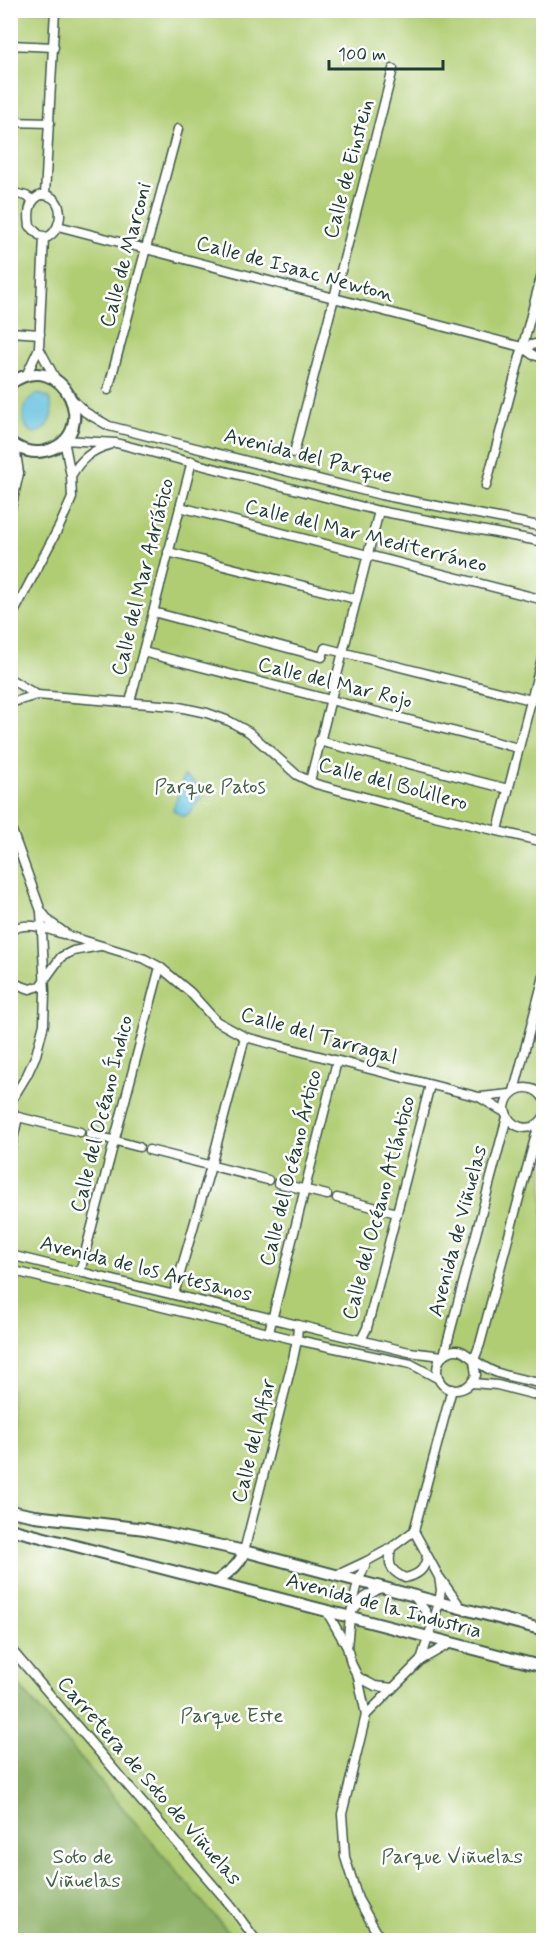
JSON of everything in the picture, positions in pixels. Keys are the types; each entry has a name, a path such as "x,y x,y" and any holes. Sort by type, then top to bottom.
{"street":[{"path":"45,195 55,10"},
{"path":"10,45 54,47"},
{"name":"Calle de Einstein","path":"294,453 393,69"},
{"path":"10,122 50,123"},
{"name":"Calle de Marconi","path":"108,390 178,129"},
{"path":"10,192 33,200"},
{"path":"45,195 58,204 60,209 58,226 52,235 44,237 35,233 30,226 29,211 33,200 45,195"},
{"name":"Calle de Isaac Newton","path":"58,226 522,347 532,355 543,358"},
{"path":"26,376 39,348 44,237"},
{"path":"486,486 543,266"},
{"path":"10,332 40,334"},
{"name":"Calle de Isaac Newton","path":"522,347 536,344 543,346"},
{"path":"39,348 56,380"},
{"path":"11,384 26,376 44,375 56,380 66,388 72,399 74,420 64,440 47,450 36,452 13,444"},
{"name":"Avenida del Parque","path":"72,399 85,412 109,426 381,495 543,527"},
{"path":"10,620 72,498 71,476 64,440"},
{"name":"Avenida del Parque","path":"64,440 116,443 379,511 543,542"},
{"path":"71,476 80,461 102,447 116,443"},
{"path":"10,513 19,473 13,444"},
{"name":"Calle del Mar Adriático","path":"130,702 192,462"},
{"name":"Calle del Mar Mediterráneo","path":"180,507 543,600"},
{"path":"310,781 379,511"},
{"path":"168,552 356,599"},
{"path":"153,612 322,657 325,648 531,700"},
{"path":"498,830 543,650"},
{"name":"Calle del Mar Rojo","path":"142,652 518,748"},
{"path":"10,679 37,695"},
{"path":"10,703 37,695"},
{"name":"Calle del Bolillero","path":"37,695 174,706 207,713 249,732 297,775 310,781 435,816 543,842"},
{"path":"319,741 508,789"},
{"path":"10,825 41,910 45,977 44,1024 36,1055 10,1103"},
{"name":"Calle del Tarragal","path":"41,910 50,922 69,936"},
{"name":"Calle del Tarragal","path":"10,931 14,928 28,926 42,928 145,959 160,967 190,992 216,1021 245,1037 479,1097 506,1115 515,1126 522,1128 533,1127 542,1120"},
{"name":"Calle del Tarragal","path":"45,977 61,957 73,951 102,946"},
{"name":"Calle del Océano Índico","path":"80,1272 160,967"},
{"path":"512,1092 543,976"},
{"path":"10,982 30,989 39,986 45,977"},
{"path":"174,1294 245,1037"},
{"name":"Calle del Océano Ártico","path":"272,1318 337,1061"},
{"name":"Calle del Océano Atlántico","path":"362,1340 430,1085"},
{"name":"Calle del Tarragal","path":"479,1097 512,1092 525,1087 532,1088 541,1094 543,1099"},
{"name":"Avenida de Viñuelas","path":"444,1355 506,1115 505,1103 512,1092"},
{"path":"10,1111 18,1117 80,1132"},
{"path":"10,1152 18,1117"},
{"path":"542,1120 474,1360 477,1370 472,1383 463,1389 446,1387 439,1379 438,1364 444,1355 458,1350 470,1355 474,1360 497,1373 543,1384"},
{"path":"90,1134 139,1147"},
{"path":"149,1150 268,1180"},
{"path":"278,1183 327,1195"},
{"path":"337,1198 397,1213"},
{"name":"Avenida de los Artesanos","path":"10,1255 409,1352 444,1355"},
{"name":"Avenida de los Artesanos","path":"10,1270 297,1340 411,1364 439,1379"},
{"name":"Avenida de los Artesanos","path":"269,1332 272,1318"},
{"path":"297,1340 298,1325"},
{"name":"Calle del Alfar","path":"244,1551 297,1340"},
{"path":"472,1383 497,1385 543,1397"},
{"path":"335,1576 391,1548 414,1531 452,1389"},
{"name":"Avenida de la Industria","path":"10,1511 145,1529 244,1551 543,1630"},
{"name":"Avenida de la Industria","path":"10,1529 327,1612 351,1614 449,1644 543,1667"},
{"path":"414,1531 439,1577 462,1609"},
{"path":"391,1548 388,1562 394,1572 405,1578 417,1575 426,1565 427,1556"},
{"path":"216,1582 235,1567 244,1551"},
{"path":"347,1647 358,1582 367,1561"},
{"path":"366,1715 409,1675 421,1660 439,1602 441,1590 439,1577"},
{"path":"351,1614 364,1598 380,1587"},
{"path":"414,1596 426,1612 433,1627"},
{"path":"327,1612 347,1647 351,1664 358,1677 366,1715 342,1814 345,1857 358,1899 381,1941"},
{"path":"421,1660 449,1644"},
{"name":"Carretera de Soto de Viñuelas","path":"10,1648 231,1906 256,1941"},
{"path":"358,1677 375,1686 393,1688"}],"green space":[{"path":"11,11 543,11 543,1940 11,1940"},
{"name":"Soto de Viñuelas","path":"10,1675 235,1940 11,1940"}],"water":[{"path":"38,394 48,397 52,414 48,424 34,433 25,425 23,413 28,401"},
{"path":"184,776 195,783 203,795 189,814 183,817 173,810"}],"park label":[{"name":"Parque Patos","path":"210,787"},
{"name":"Parque Este","path":"232,1716"},
{"name":"Parque Viñuelas","path":"452,1857"}]}
